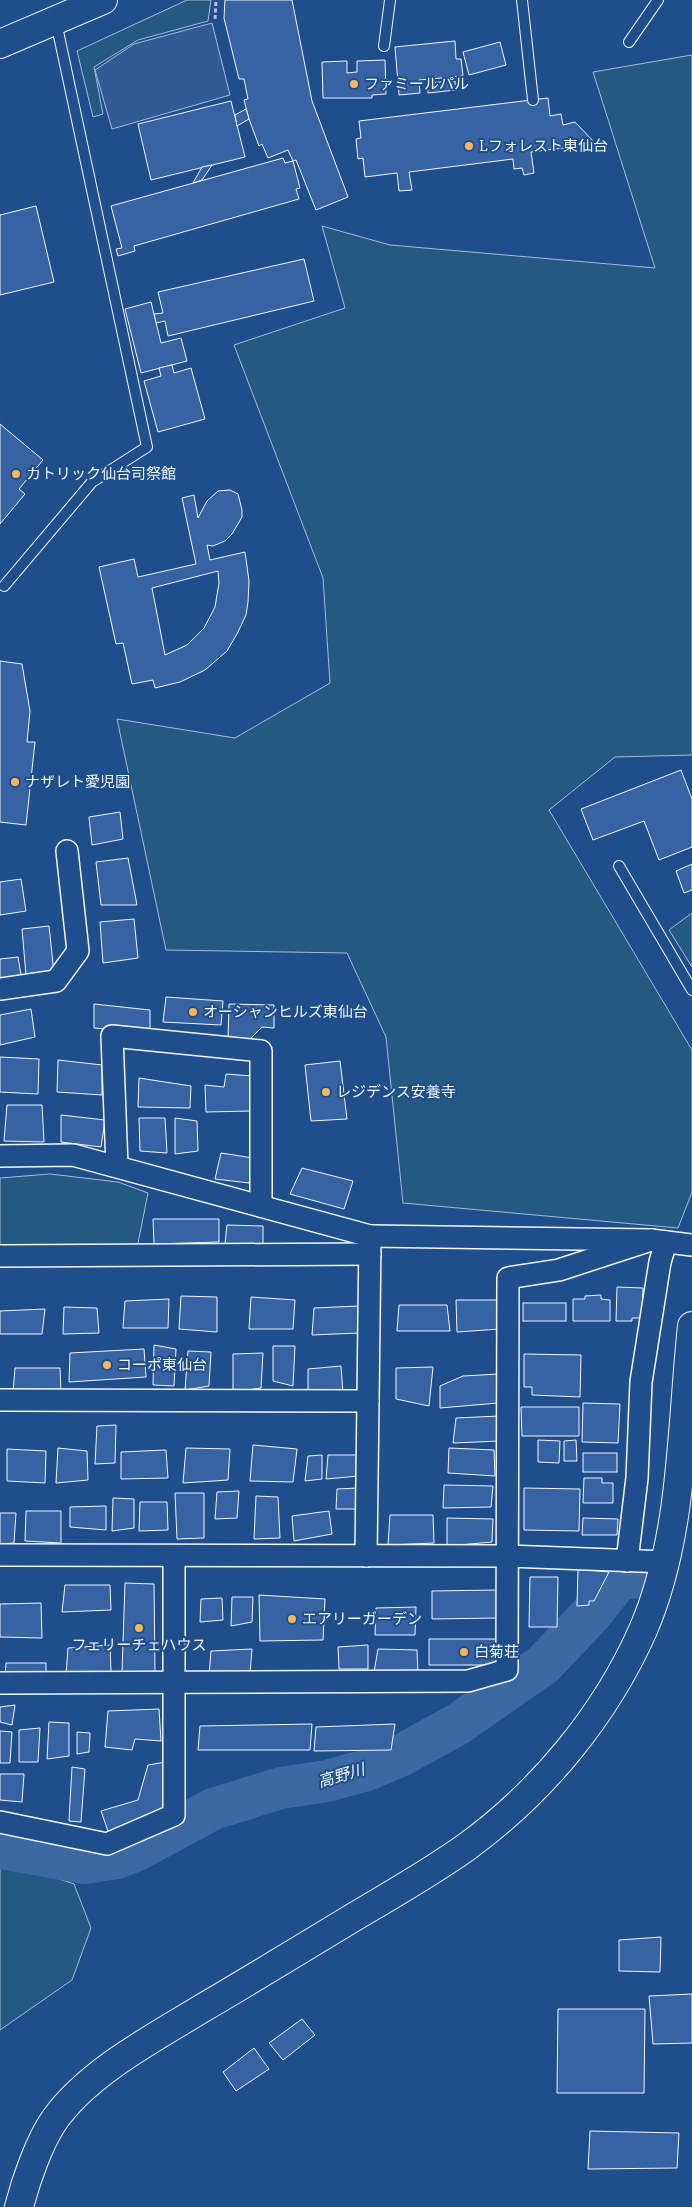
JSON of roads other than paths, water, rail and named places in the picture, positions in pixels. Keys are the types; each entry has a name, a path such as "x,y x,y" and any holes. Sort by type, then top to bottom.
{"street":[{"path":"0,44 103,0"},
{"path":"0,989 56,982 78,951 67,851"},
{"path":"117,1166 112,1036 261,1051 262,1206"},
{"path":"0,1156 73,1155 262,1206 370,1245"},
{"path":"0,1683 468,1681 507,1670 508,1278 560,1270 658,1241"},
{"path":"627,1561 637,1478 640,1382 660,1262 658,1241"},
{"path":"0,1256 370,1245 658,1241 692,1245"},
{"path":"366,1556 370,1245"},
{"path":"19,2207 38,2153 55,2120 90,2082 155,2037 419,1878 466,1847 506,1815 533,1790 552,1771 576,1741 622,1672 651,1609 666,1562 685,1481 692,1326"},
{"path":"0,1400 368,1401"},
{"path":"0,1555 507,1556 666,1562"},
{"path":"0,1822 107,1844 174,1815 174,1556"}],"lane":[{"path":"384,46 390,0"},
{"path":"522,0 533,100"},
{"path":"629,42 658,0"},
{"path":"4,586 92,482 147,447 56,21"},
{"path":"619,866 692,990"}],"waterway":[{"name":"高野川","path":"0,1848 85,1863 117,1858 137,1850 213,1809 281,1788 327,1781 367,1770 400,1756 458,1724 544,1664 592,1613 620,1578 631,1578"}],"place":[{"name":"ファミールパル","path":"354,84"},
{"name":"Lフォレスト東仙台","path":"469,146"},
{"name":"カトリック仙台司祭館","path":"16,474"},
{"name":"ナザレト愛児園","path":"15,782"},
{"name":"オーシャンヒルズ東仙台","path":"193,1012"},
{"name":"レジデンス安養寺","path":"326,1092"},
{"name":"コーポ東仙台","path":"107,1365"},
{"name":"エアリーガーデン","path":"292,1619"},
{"name":"フェリーチェハウス","path":"139,1628"},
{"name":"白菊荘","path":"464,1652"}]}
